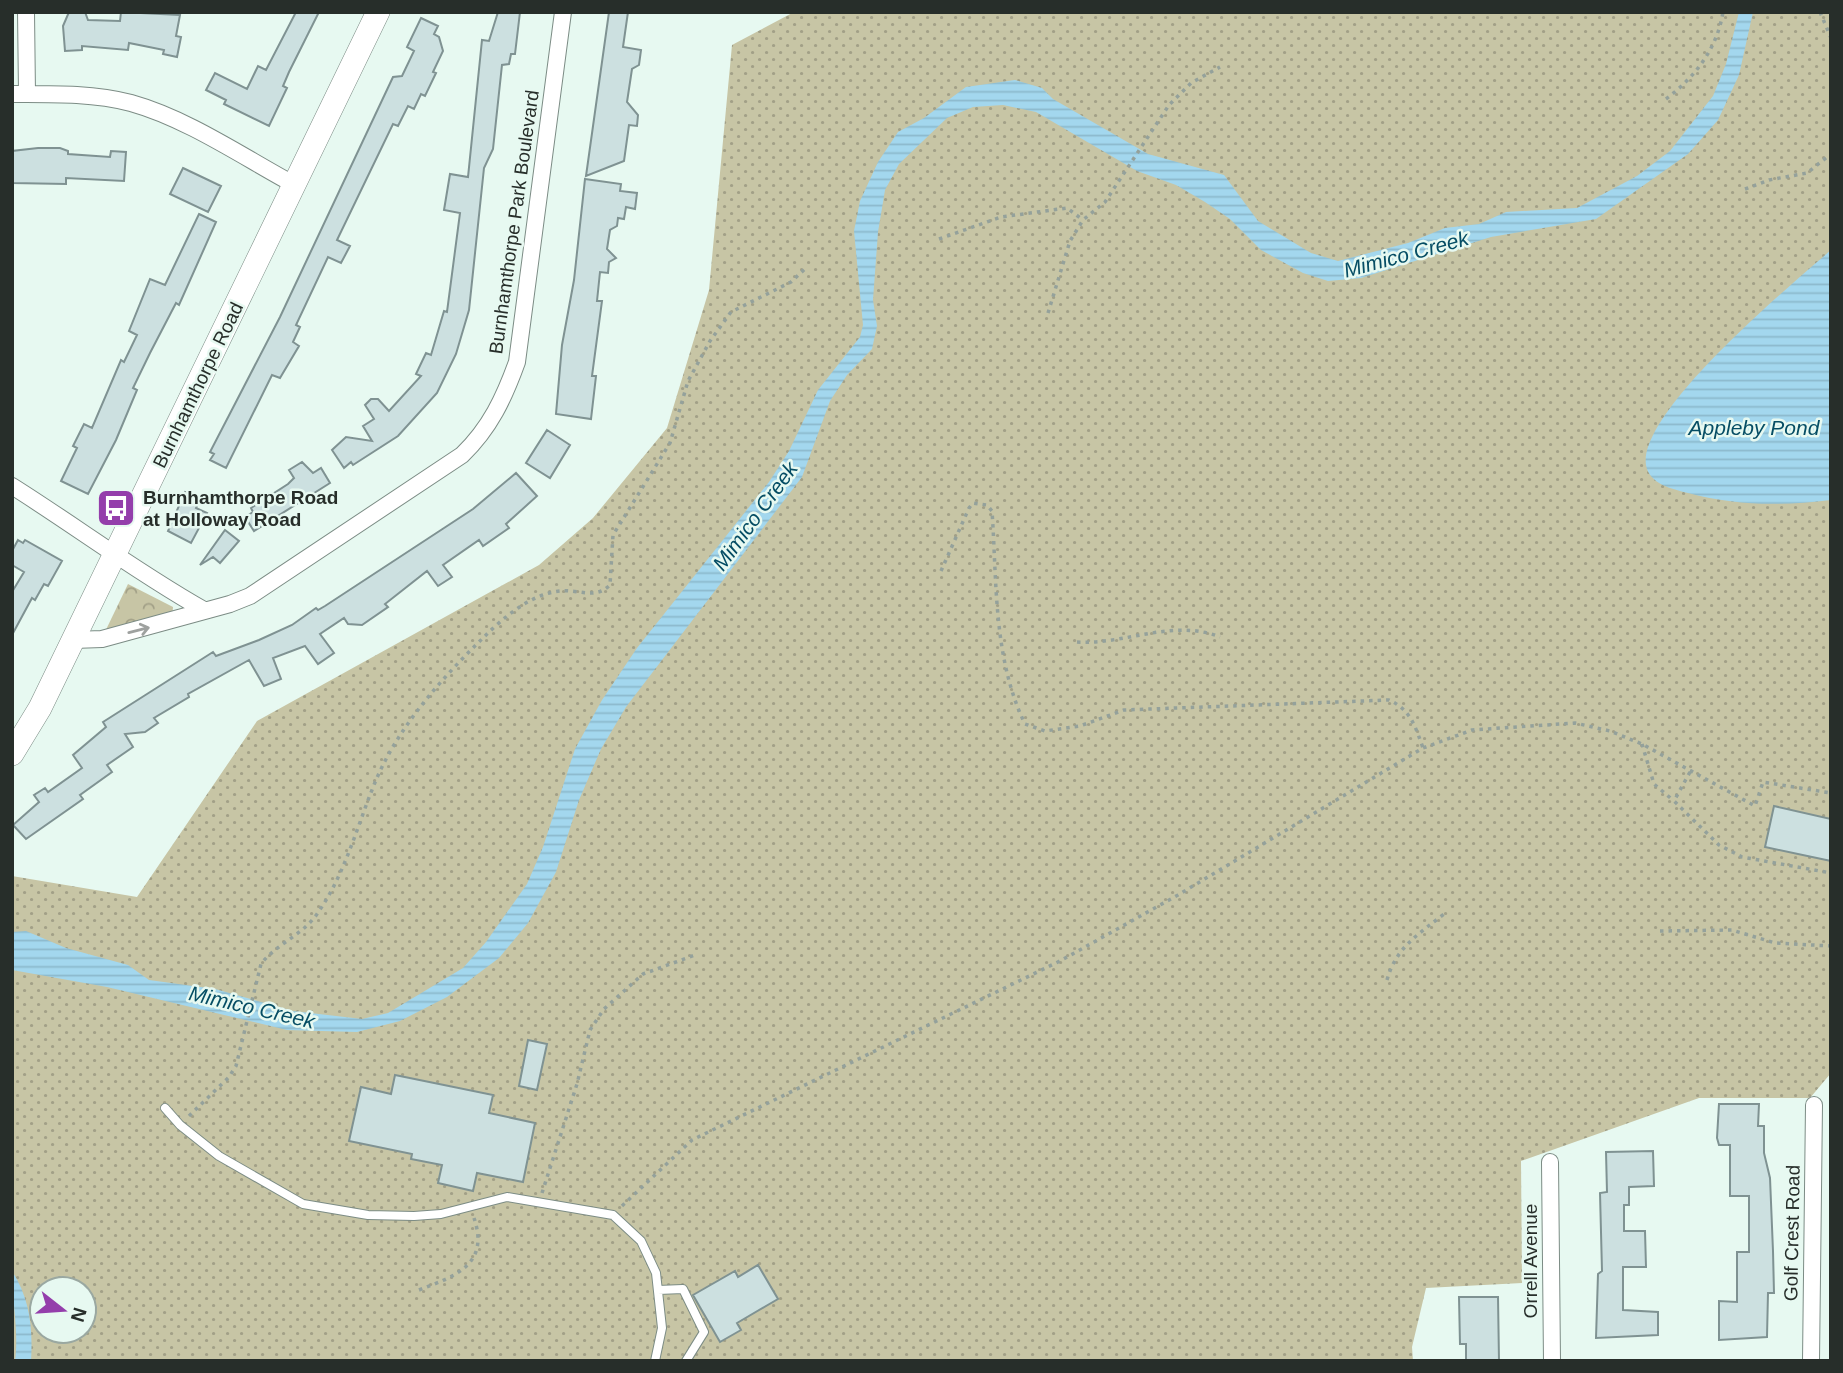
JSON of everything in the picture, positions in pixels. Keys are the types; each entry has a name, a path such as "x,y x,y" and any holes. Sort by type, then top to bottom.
{"main road":[{"name":"Burnhamthorpe Road","path":"12,754 40,708 378,12"}],"street":[{"path":"26,12 20,94 93,96 149,109 295,185"},
{"name":"Burnhamthorpe Park Boulevard","path":"73,640 103,639 230,604 274,581 462,454 490,422 517,362 563,12"},
{"path":"12,486 116,553 154,582 204,610"},
{"name":"Golf Crest Road","path":"1811,1361 1814,1105"},
{"name":"Orrell Avenue","path":"1550,1162 1552,1361"}],"lane":[{"path":"165,1108 180,1125 219,1156 303,1204 368,1215 414,1216 441,1214 507,1196 613,1215 641,1241 656,1273 662,1328 655,1361"},
{"path":"658,1290 683,1289 704,1332 686,1361"}],"path":[{"path":"1666,99 1685,85 1709,53 1723,12"},
{"path":"1820,12 1831,38"},
{"path":"1048,313 1070,242 1083,220 1105,202 1169,105 1191,83 1220,67"},
{"path":"1745,188 1769,180 1807,173 1831,154"},
{"path":"939,239 1001,217 1067,208 1083,220"},
{"path":"180,1125 229,1077 239,1055 261,964 268,955 294,939 318,913 335,881 390,752 419,709 470,651 506,617 528,603 559,591 602,592 610,585 613,535 670,443 688,382 710,341 732,312 791,282 807,267"},
{"path":"941,571 969,508 973,503 987,505 992,511 1002,652 1013,699 1025,723 1045,731 1080,726 1124,710 1389,700 1403,706 1411,715 1423,748"},
{"path":"1077,642 1097,643 1178,629 1203,630 1220,637"},
{"path":"613,1215 644,1182 692,1140 1060,961 1178,895 1423,748 1472,730 1575,723 1610,731 1642,744 1755,806 1763,782 1831,793"},
{"path":"1642,744 1654,784 1719,845 1742,857 1831,873"},
{"path":"1674,801 1690,772"},
{"path":"1387,980 1392,961 1401,947 1444,914"},
{"path":"1660,931 1731,930 1775,943 1831,946"},
{"path":"540,1202 577,1084 590,1030 604,1009 643,974 695,955"},
{"path":"419,1290 455,1276 471,1262 479,1246 479,1232 470,1206"}],"green space":[{"path":"794,12 1831,12 1831,1073 1810,1098 1699,1098 1521,1161 1522,1283 1426,1288 1412,1347 1413,1361 12,1361 12,876 137,897 257,721 539,565 593,518 667,428 709,290 732,45"},
{"path":"128,584 173,607 172,619 102,638"}],"water":[{"name":"Mimico Creek","path":"1739,12 1753,12 1739,75 1718,120 1688,154 1596,219 1491,237 1361,278 1328,281 1303,273 1261,250 1230,219 1205,202 1176,185 1137,171 1036,112 1003,105 973,107 947,118 899,164 885,190 878,232 873,300 877,326 872,349 847,375 830,401 802,477 626,707 601,749 579,800 556,872 528,923 499,958 447,997 400,1021 357,1032 287,1030 107,987 12,970 12,932 26,931 66,948 128,965 149,980 215,989 293,1011 362,1019 388,1013 463,968 486,942 527,884 543,847 575,749 602,700 637,648 769,482 789,451 818,390 860,337 863,325 854,231 860,201 878,162 898,132 924,118 966,87 1015,80 1042,88 1053,99 1148,154 1224,175 1258,221 1311,253 1338,261 1408,243 1445,228 1479,224 1506,212 1577,208 1637,176 1670,151 1713,96 1726,64"},
{"name":"Appleby Pond","path":"1831,250 1831,500 1777,504 1742,503 1682,491 1656,481 1646,465 1650,442 1666,414 1720,351"},
{"path":"12,1271 23,1292 28,1310 31,1361 15,1361"}],"building":[{"path":"69,12 85,12 88,20 120,21 121,12 180,15 176,36 181,37 177,57 163,54 164,50 129,43 128,50 82,46 82,50 65,51 63,26"},
{"path":"296,12 319,12 289,72 283,86 287,88 269,126 224,104 226,100 206,90 215,73 247,89 258,66 266,70"},
{"path":"498,12 520,12 515,54 511,54 509,64 502,65 493,149 484,168 469,310 456,354 437,393 398,436 344,468 332,450 346,437 372,441 363,426 374,419 365,405 371,399 378,399 389,411 421,376 416,374 426,353 431,355 444,311 447,312 460,213 444,210 450,174 468,177 482,40 489,41"},
{"path":"609,12 628,12 623,47 641,50 639,65 632,69 627,102 638,115 637,126 629,125 624,161 586,176"},
{"path":"421,18 438,26 434,34 439,37 443,51 433,72 436,73 425,96 421,94 414,109 408,106 398,126 393,124 337,240 350,246 341,263 328,257 296,325 300,327 293,342 299,346 280,378 272,375 226,468 210,460 214,454 210,452 280,317 393,77 402,76 414,51 407,47"},
{"path":"60,148 68,151 68,154 110,157 111,151 126,152 124,181 66,178 66,184 12,183 12,151"},
{"path":"183,168 221,186 208,212 170,194"},
{"path":"585,179 621,184 620,191 637,193 635,209 626,207 624,219 618,218 617,226 610,230 607,249 616,258 609,262 608,273 600,272 597,301 602,301 592,376 596,376 591,419 556,414 562,345 574,280"},
{"path":"199,214 216,222 179,305 176,303 133,388 137,390 116,440 88,494 61,481 77,448 73,446 84,424 92,428 121,360 124,362 137,335 129,331 150,279 165,285"},
{"path":"547,430 570,445 550,478 526,463"},
{"path":"302,462 313,473 321,468 330,483 254,531 245,517 253,512 251,508 288,484 294,478 289,470"},
{"path":"516,473 537,496 506,524 509,528 483,546 479,540 443,565 452,577 438,586 427,571 385,604 388,607 362,625 348,624 344,618 320,634 334,653 318,664 305,646 273,658 281,679 264,686 249,660 188,694 189,697 154,718 158,723 145,732 125,734 133,747 107,765 112,772 80,795 83,799 26,839 13,825 39,802 34,795 45,788 48,792 82,768 73,755 106,727 103,722 213,652 216,656 259,640 292,625 316,608 318,610 325,606 473,509"},
{"path":"185,492 200,499 196,508 207,513 191,543 168,531"},
{"path":"225,530 239,541 220,563 213,557 200,565"},
{"path":"18,540 23,543 25,540 62,561 48,586 44,584 35,600 32,598 12,635 12,592 24,572 12,565 12,551"},
{"path":"1774,806 1831,819 1831,861 1765,847"},
{"path":"528,1040 547,1044 537,1090 519,1086"},
{"path":"395,1075 493,1095 489,1113 535,1123 523,1182 477,1173 473,1191 438,1183 442,1165 411,1159 412,1154 349,1141 361,1087 391,1094"},
{"path":"1719,1104 1759,1104 1758,1126 1764,1126 1764,1153 1770,1178 1774,1293 1768,1293 1767,1337 1719,1340 1719,1301 1737,1302 1737,1252 1749,1252 1749,1196 1730,1196 1730,1145 1719,1145 1717,1138"},
{"path":"1653,1151 1654,1186 1629,1187 1629,1205 1624,1205 1624,1231 1645,1231 1646,1267 1623,1267 1623,1310 1658,1312 1658,1335 1596,1338 1598,1274 1602,1271 1600,1193 1607,1192 1606,1152"},
{"path":"758,1265 778,1299 737,1323 741,1330 720,1342 693,1295 735,1271 738,1277"},
{"path":"1459,1297 1498,1297 1499,1361 1466,1361 1466,1344 1460,1344"}],"place":[{"name":"Burnhamthorpe Road at Holloway Road","path":"116,508"}]}
